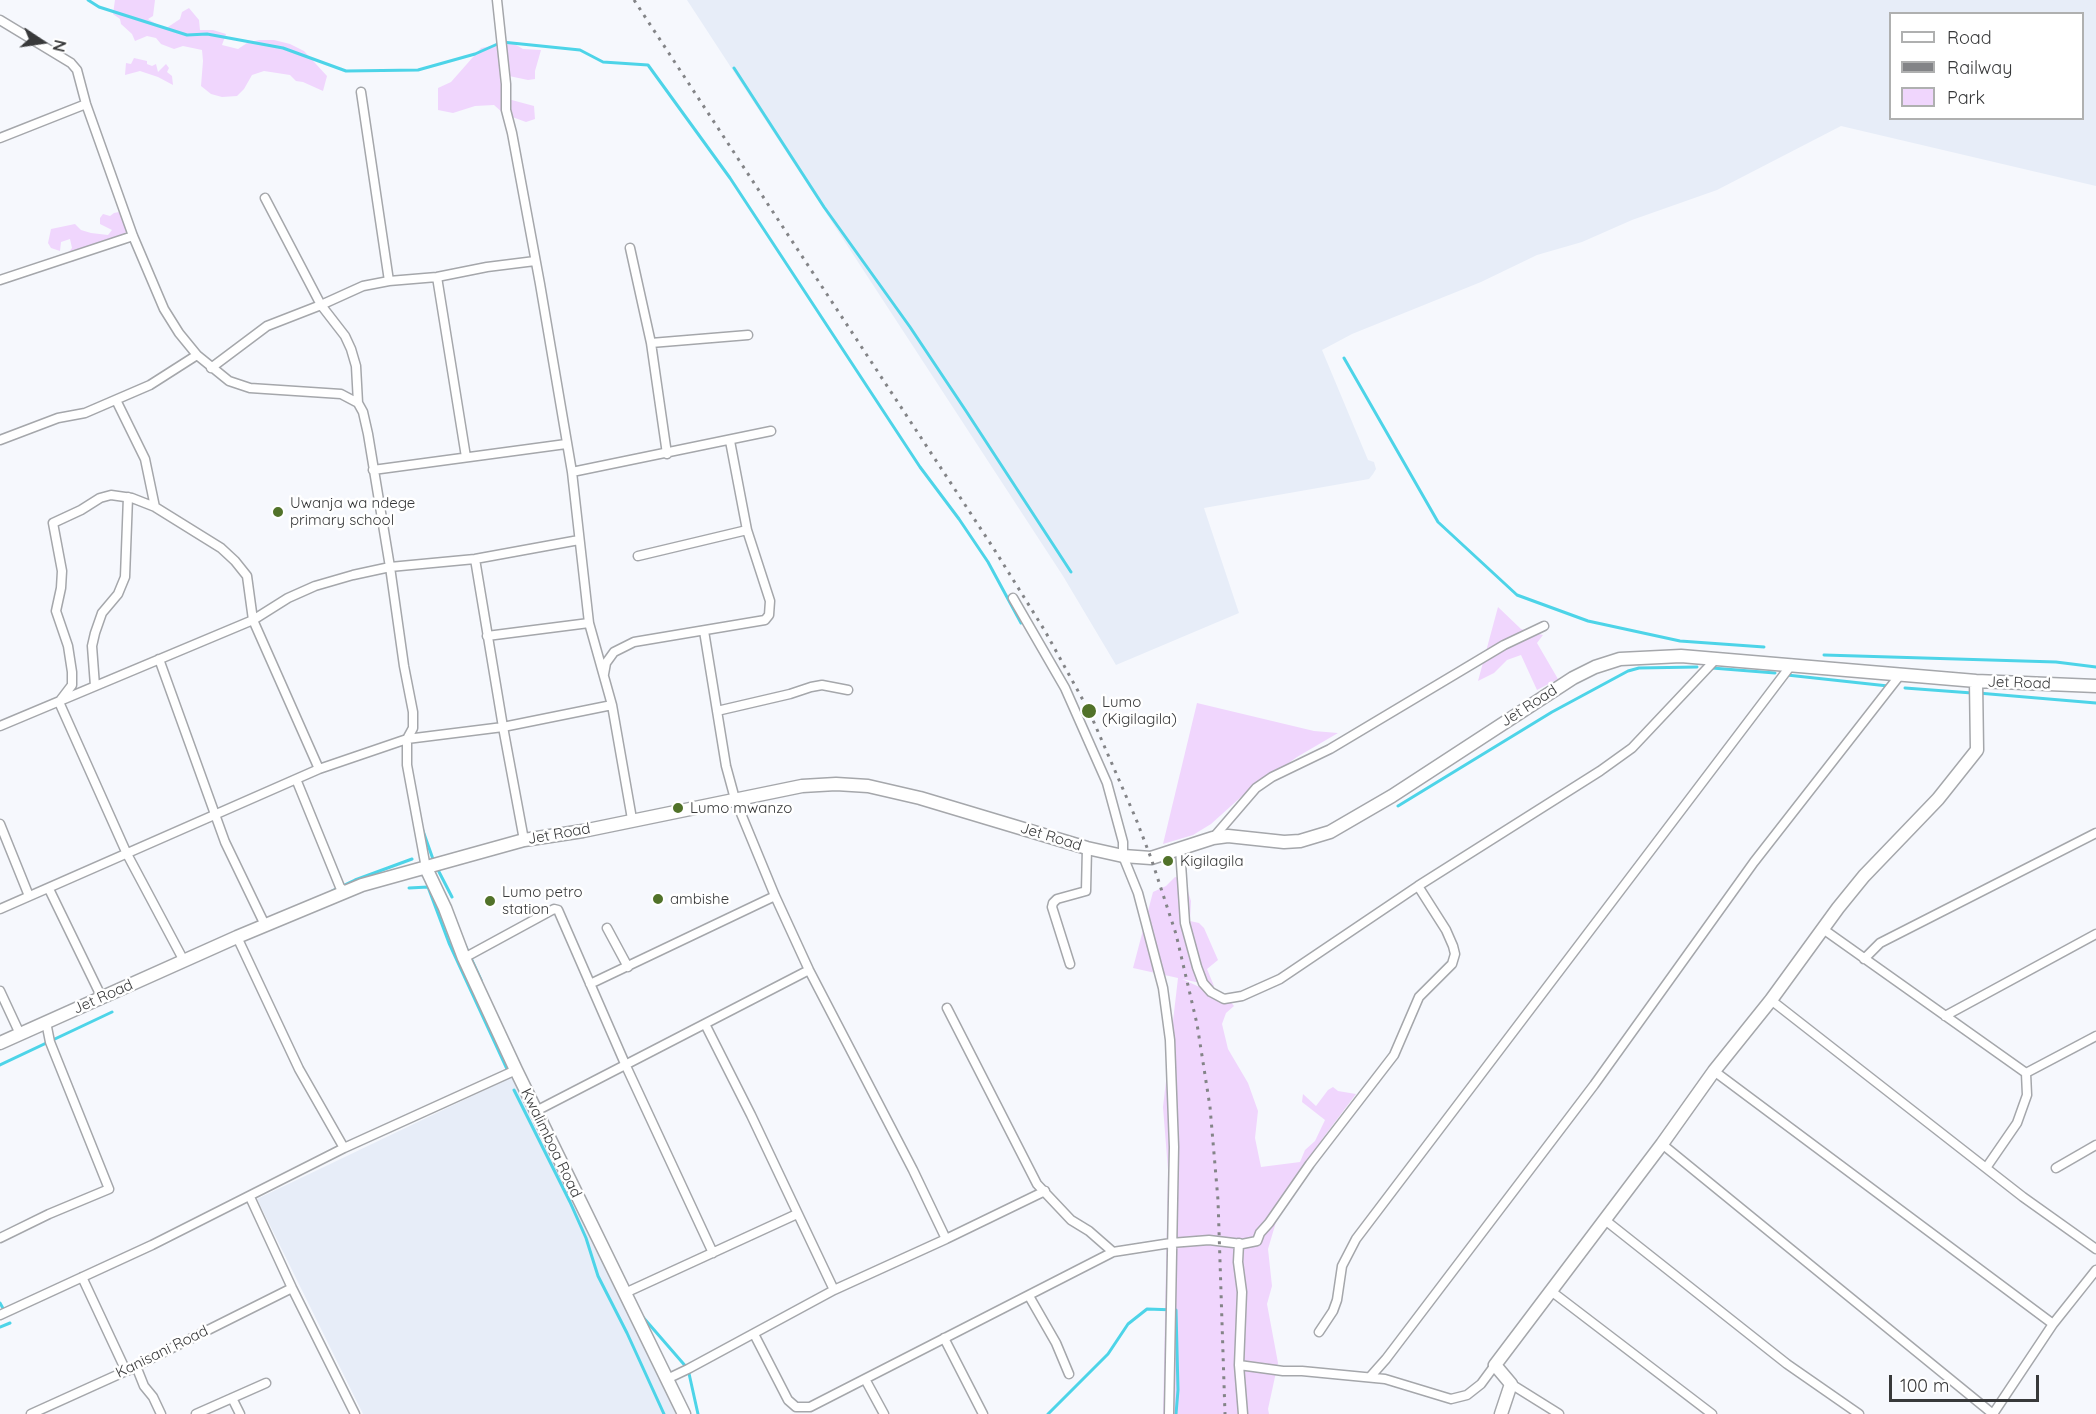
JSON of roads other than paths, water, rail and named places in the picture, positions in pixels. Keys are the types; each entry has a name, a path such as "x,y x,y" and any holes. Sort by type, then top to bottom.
{"main road":[{"name":"Jet Road","path":"0,1043 237,937 362,885 524,840 583,831 632,819 802,786 836,784 868,786 920,798 1087,848 1123,856 1151,858 1213,838 1228,836 1284,842 1300,841 1330,832 1392,796 1572,678 1620,659 1681,656 1976,681 2096,686"},
{"path":"1501,1414 1511,1384 1495,1365 1662,1144 1714,1071 1864,876 1938,799 1977,750 1976,681"},
{"name":"Kwalimboa Road","path":"426,868 445,908 464,958 516,1070 684,1414"}],"street":[{"path":"497,0 506,84 506,110 540,284 572,471 589,623 612,705 632,819"},
{"path":"0,20 71,63 77,70 86,104 133,236 164,309 179,333 197,355 229,381 250,388 341,394 358,402"},
{"path":"361,92 389,281"},
{"path":"0,138 86,104"},
{"path":"265,198 321,305 345,336 356,366 358,402 368,434 413,712 412,728 407,739 407,765 426,868"},
{"path":"0,280 133,236"},
{"path":"630,248 651,343 667,454"},
{"path":"211,368 267,326 363,286 535,261"},
{"path":"437,277 466,457"},
{"path":"651,343 748,335"},
{"path":"0,440 58,418 85,413 116,400 150,385 197,355"},
{"path":"116,400 145,459 154,507"},
{"path":"572,471 667,454 771,431"},
{"path":"604,677 606,663 614,652 634,642 765,620 769,615 770,601 747,530 730,441"},
{"path":"373,470 567,444"},
{"path":"59,702 72,685 72,672 68,646 56,611 62,571 54,523 100,498 111,495 128,497 154,507 221,548 247,576 253,620 319,769"},
{"path":"95,686 92,646 95,633 102,614 118,594 125,577 128,497"},
{"path":"638,556 747,530"},
{"path":"0,726 253,620 288,598 315,586 390,567 475,559 579,540"},
{"path":"475,559 524,840"},
{"path":"1013,598 1065,688 1098,762 1117,815 1123,842 1123,856 1138,893 1153,946 1166,1011 1174,1147 1169,1414"},
{"path":"488,636 589,623"},
{"path":"1213,838 1256,788 1272,777 1330,749 1504,645 1544,626"},
{"path":"704,631 726,766 735,799 775,896 809,970 913,1170 946,1239"},
{"path":"159,659 225,842 265,925"},
{"path":"1179,849 1185,923 1203,983 1211,992 1224,999 1242,996 1280,979 1418,886 1632,748 1716,659"},
{"path":"1319,1332 1333,1311 1342,1266 1356,1239 1792,664"},
{"path":"1370,1377 1594,1085 1754,862 1900,675"},
{"path":"717,711 822,685 848,690"},
{"path":"59,702 127,854 184,961"},
{"path":"0,909 319,769 407,739 503,727 612,705"},
{"path":"296,779 340,887 345,891"},
{"path":"0,824 29,896"},
{"path":"1864,959 1880,944 2096,833"},
{"path":"1070,964 1052,907 1057,899 1086,891 1087,848"},
{"path":"754,1334 788,1400 796,1407 810,1407 1113,1252 1209,1240 1239,1243 1257,1241 1260,1233 1310,1164 1394,1055 1419,997 1452,964 1455,954 1454,946 1418,886"},
{"path":"49,889 102,998"},
{"path":"590,984 628,968 775,896"},
{"path":"464,958 555,908 558,910 572,937 626,1065 713,1253"},
{"path":"607,928 628,968"},
{"path":"1823,929 2026,1073"},
{"path":"1945,1016 2096,934"},
{"path":"237,937 299,1069 344,1148"},
{"path":"536,1111 809,970"},
{"path":"0,991 20,1034"},
{"path":"1771,999 1986,1168 2096,1250"},
{"path":"947,1008 1037,1184 1071,1220 1089,1231 1113,1252"},
{"path":"0,1238 109,1189 50,1042 46,1022"},
{"path":"705,1024 834,1290"},
{"path":"2026,1073 2096,1036"},
{"path":"0,1315 250,1197 344,1148 516,1070"},
{"path":"1714,1071 2053,1324"},
{"path":"1986,1168 2017,1124 2027,1095 2026,1073"},
{"path":"1662,1144 1993,1414 2053,1324 2096,1270"},
{"path":"2056,1168 2096,1145"},
{"path":"667,1379 834,1290 1045,1191"},
{"path":"250,1197 292,1288 355,1414"},
{"path":"625,1293 797,1214"},
{"path":"1605,1220 1787,1364 1859,1414"},
{"path":"1239,1243 1238,1262 1242,1292 1239,1365 1243,1414"},
{"path":"82,1277 126,1371 135,1368 138,1371 161,1414"},
{"name":"Kanisani Road","path":"31,1414 126,1371 292,1288"},
{"path":"1551,1291 1712,1414"},
{"path":"1029,1296 1056,1344 1069,1374"},
{"path":"944,1338 983,1414"},
{"path":"1239,1365 1385,1379 1451,1400 1467,1395 1481,1384 1495,1365"},
{"path":"865,1378 884,1414"},
{"path":"196,1414 266,1383"},
{"path":"1511,1384 1559,1414"},
{"path":"232,1398 240,1414"}],"waterway":[{"path":"88,0 99,7 187,35 207,34 283,48 346,71 418,70 475,54 502,42 580,50 603,62 648,65 730,178 920,467 988,562 1021,623"},
{"path":"734,68 824,207 910,327 1071,572"},
{"path":"1344,358 1438,522 1517,595 1588,621 1680,641 1764,647"},
{"path":"1824,655 2056,662 2096,667"},
{"path":"1398,806 1552,712 1628,671 1639,668 1697,667"},
{"path":"1712,668 1775,673"},
{"path":"1787,675 1888,686"},
{"path":"1905,688 1972,693"},
{"path":"1978,693 2096,703"},
{"path":"422,828 434,862"},
{"path":"332,891 412,859"},
{"path":"437,868 452,897"},
{"path":"409,888 428,887 449,943 507,1069"},
{"path":"464,943 481,980"},
{"path":"0,1065 112,1012"},
{"path":"514,1090 570,1202 586,1238 598,1276 664,1414"},
{"path":"0,1303 5,1312"},
{"path":"1048,1414 1108,1354 1128,1324 1147,1309 1176,1310 1178,1390 1176,1414"},
{"path":"642,1316 688,1369 698,1414"},
{"path":"0,1327 10,1323"}],"railway":[{"path":"634,0 994,549 1045,631 1089,711 1136,819 1176,934 1197,1024 1210,1107 1218,1200 1225,1414"}],"place":[{"name":"Uwanja wa ndege primary school","path":"278,512"},
{"name":"Lumo (Kigilagila)","path":"1089,711"},
{"name":"Lumo mwanzo","path":"678,808"},
{"name":"Kigilagila","path":"1168,861"},
{"name":"ambishe","path":"658,899"},
{"name":"Lumo petro station","path":"490,901"}]}
